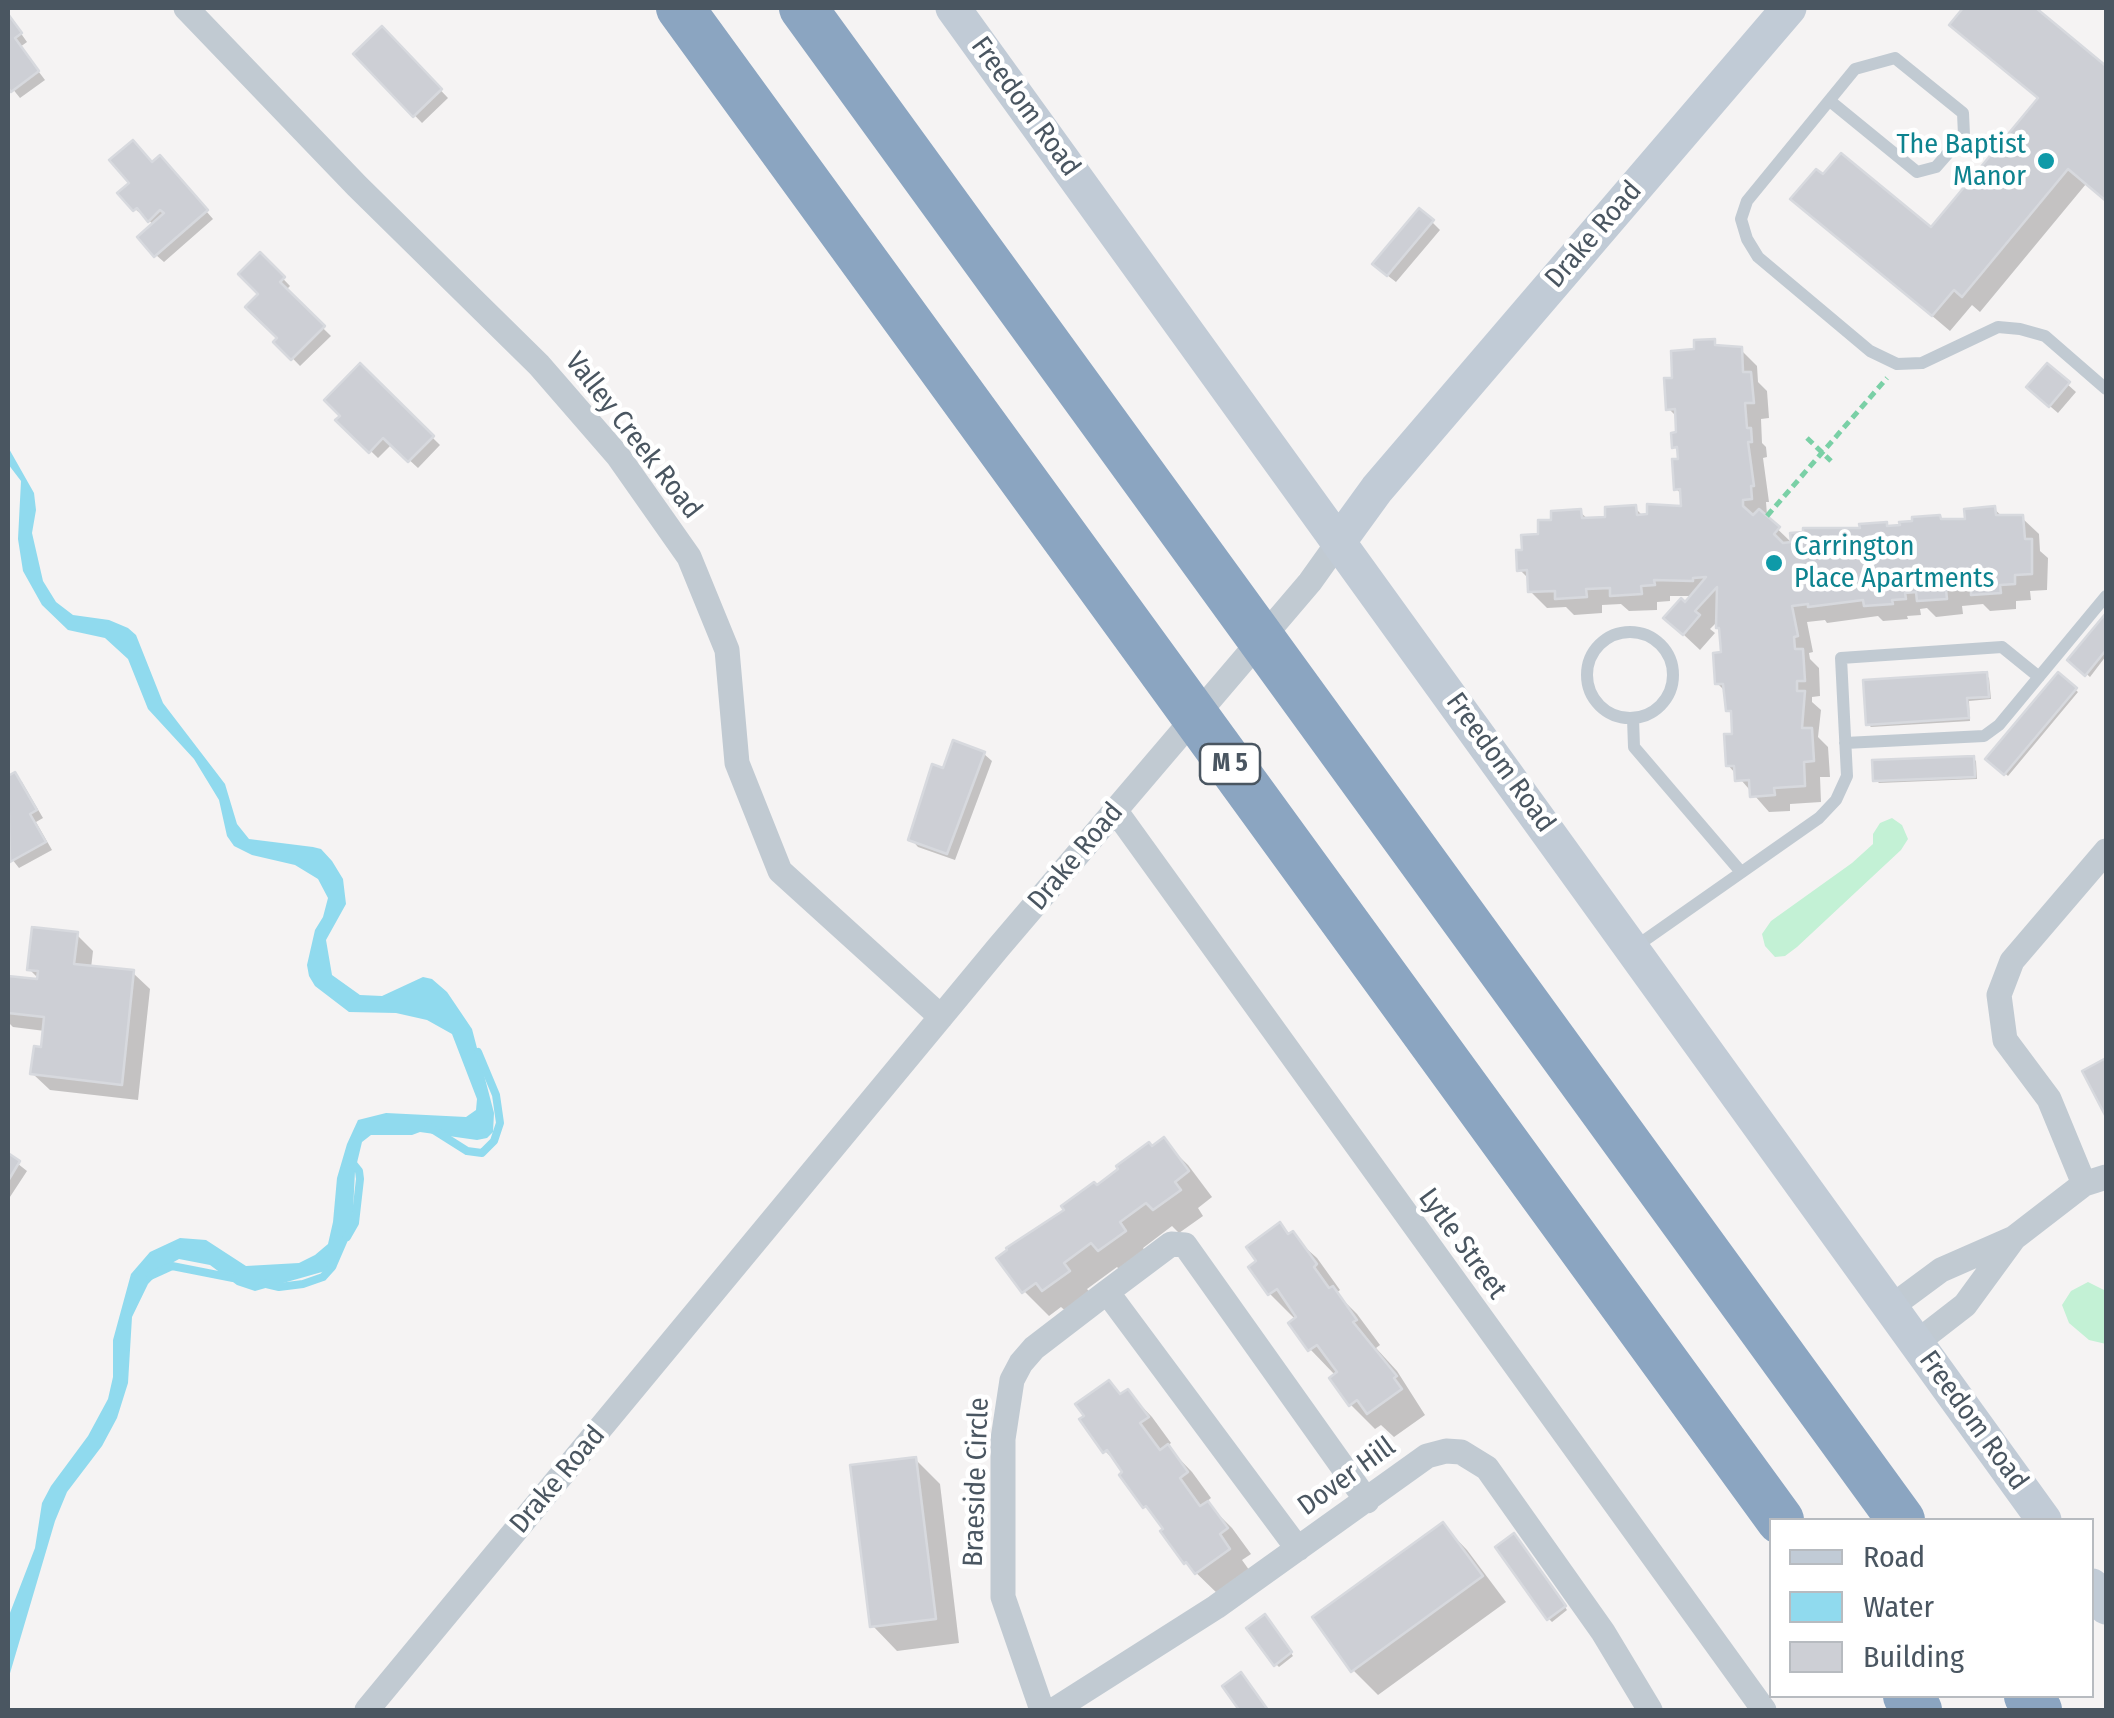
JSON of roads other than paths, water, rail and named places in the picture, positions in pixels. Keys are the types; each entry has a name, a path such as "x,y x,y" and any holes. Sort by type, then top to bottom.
{"highway":[{"name":"M 5","path":"680,8 1779,1518"},
{"path":"804,8 1900,1518"}],"street":[{"name":"Valley Creek Road","path":"186,8 356,186 539,365 618,456 688,556 727,650 737,763 780,871 941,1017"},
{"name":"Freedom Road","path":"954,8 2043,1518"},
{"name":"Drake Road","path":"367,1710 941,1017 1310,582 1377,489 1789,8"},
{"name":"Lytle Street","path":"1115,810 1764,1710"},
{"path":"1891,1307 1941,1270 2014,1238 2095,1180 2048,1099 2005,1040 1999,995 2012,961 2106,851"},
{"path":"1916,1343 1965,1305 2014,1238"},
{"name":"Braeside Circle","path":"1042,1710 1003,1598 1003,1439 1012,1380 1020,1362 1034,1348 1171,1244 1185,1245 1367,1500"},
{"path":"1106,1292 1298,1550"},
{"name":"Dover Hill","path":"1054,1710 1216,1607 1428,1456 1446,1450 1476,1459 1499,1484 1603,1632 1650,1710"}],"lane":[{"path":"1830,101 1916,172 1936,166 1964,136 1963,112 1895,58 1855,69 1748,202 1741,219 1758,257 1870,350 1897,364 1922,364 1998,327 2020,329 2045,336 2106,389"},
{"path":"1845,743 1984,736 1999,725 2106,596"},
{"path":"1627,632 1643,634 1658,642 1673,671 1671,688 1663,703 1634,718 1617,716 1602,707 1587,678 1589,661 1598,647 1610,636 1627,632"},
{"path":"1634,948 1819,818 1836,800 1847,776 1841,658 2002,646 2039,677"},
{"path":"1634,718 1634,748 1741,872"}],"water":[{"path":"8,447 34,493 32,533 43,581 56,602 73,615 109,620 136,635 163,703 225,784 237,824 249,839 321,849 332,861 343,879 346,904 326,940 332,975 360,995 382,996 423,977 432,979 447,992 472,1029 494,1113 493,1132 487,1138 420,1132 371,1135 362,1142 355,1171 352,1231 336,1268 255,1291 237,1285 210,1265 179,1259 163,1268 148,1284 132,1317 128,1383 117,1418 102,1446 67,1492 8,1680 8,1618 35,1548 42,1503 108,1399 113,1377 113,1340 131,1274 150,1252 180,1238 206,1240 246,1266 299,1263 315,1255 328,1244 337,1178 358,1120 386,1113 466,1117 476,1110 477,1099 452,1034 427,1020 396,1013 349,1012 315,986 307,965 328,898 318,879 295,865 252,855 234,846 227,836 219,800 194,759 148,709 128,659 105,638 68,630 42,605 23,571 18,539 21,481 8,464"}],"waterway":[{"path":"429,1127 467,1151 482,1153 494,1141 500,1123 496,1095 478,1052"},
{"path":"347,1237 355,1223 360,1179 351,1161"},
{"path":"150,1276 172,1266 233,1278"},
{"path":"262,1283 279,1287 303,1284 323,1277 332,1267"}],"place":[{"name":"The Baptist Manor","path":"2046,161"},
{"name":"Carrington Place Apartments","path":"1774,563"}]}
